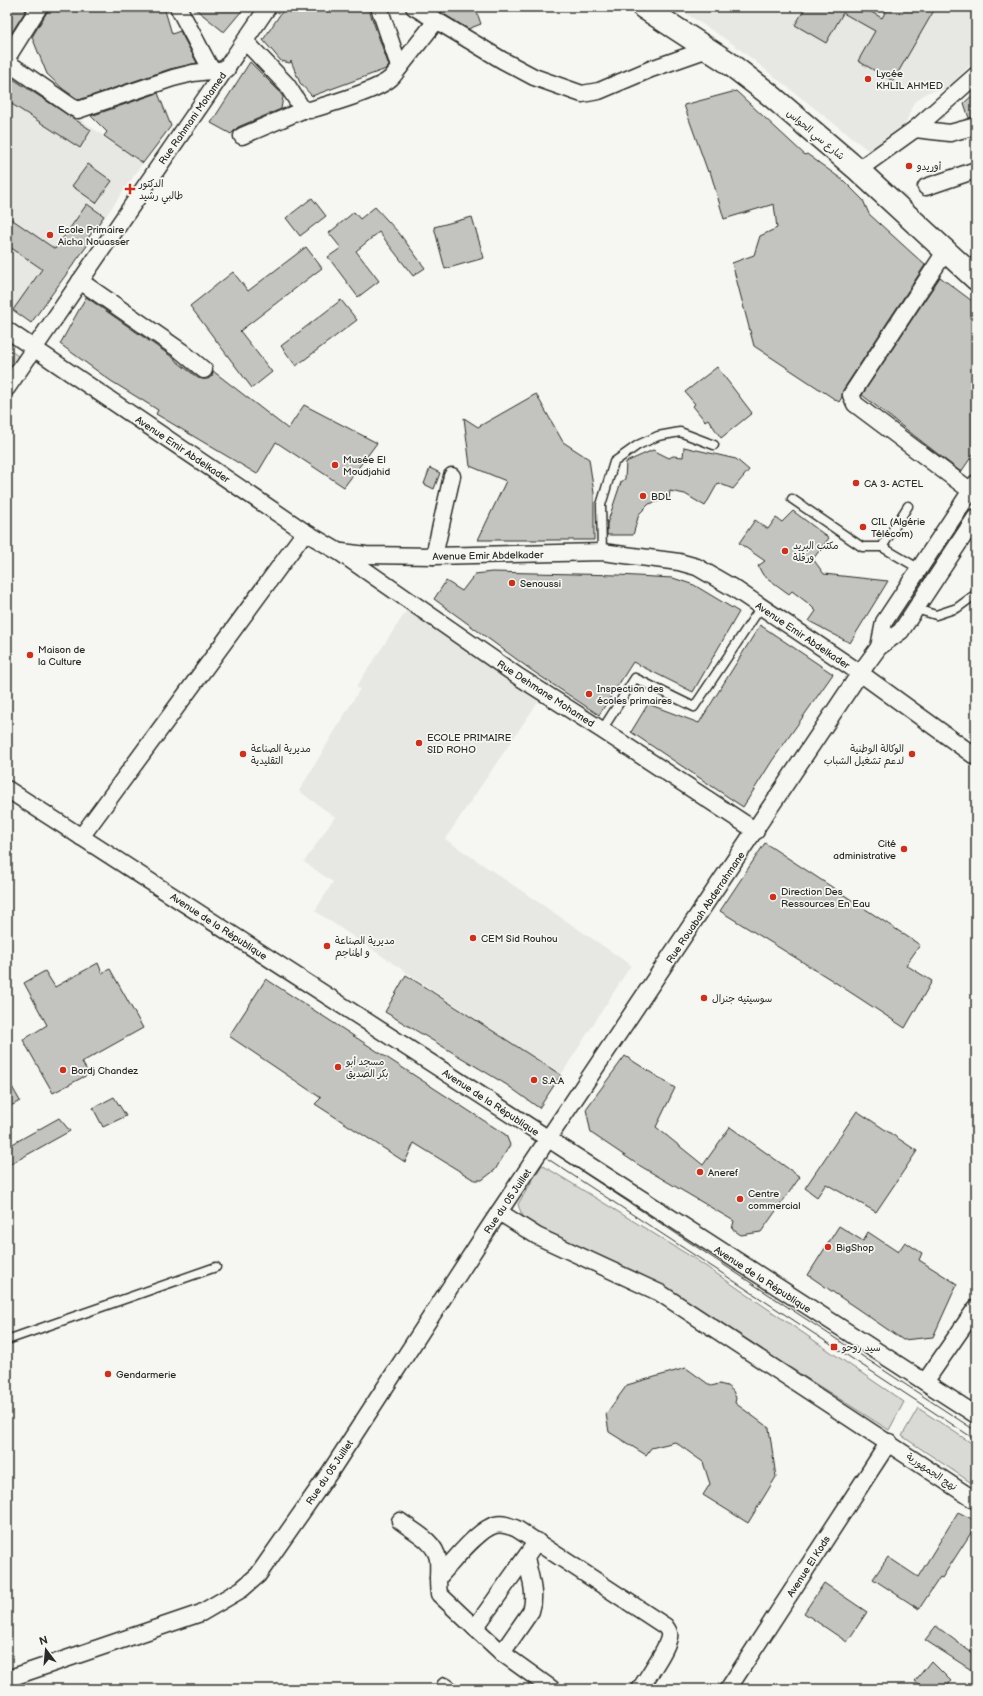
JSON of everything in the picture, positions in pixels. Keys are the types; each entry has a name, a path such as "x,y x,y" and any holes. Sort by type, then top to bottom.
{"street":[{"path":"7,58 39,7"},
{"path":"7,62 78,110 174,78 219,70 178,7"},
{"name":"Rue Rahmani Mohamed","path":"7,388 80,281 219,70 246,42 268,7"},
{"path":"379,7 394,47 399,68"},
{"path":"414,7 502,60 570,90 586,94 708,49"},
{"name":"شارع سي الحواس","path":"643,7 708,49 769,94 858,170 945,252 976,279"},
{"path":"242,136 303,110 310,110 375,87 390,79 436,21"},
{"path":"246,42 287,85 303,110"},
{"path":"858,170 914,129 976,75"},
{"path":"914,129 950,133 976,126"},
{"path":"926,187 976,170"},
{"path":"879,647 884,622 918,568 974,487 855,404 851,395 945,252"},
{"path":"80,281 181,351 204,370"},
{"name":"Avenue Emir Abdelkader","path":"7,330 305,532 339,552 366,555 434,556 602,552 679,562 697,568 761,607 860,673 976,757"},
{"path":"434,556 452,476"},
{"path":"879,647 901,631 976,518"},
{"path":"81,837 305,532"},
{"name":"Rue Dehmane Mohamed","path":"339,552 520,677 756,831"},
{"name":"Rue Rouabah Abderrahmane","path":"548,1140 756,831 860,673 879,647"},
{"name":"Avenue de la République","path":"7,789 548,1140 976,1415"},
{"name":"Rue du 05 Juillet","path":"7,1679 201,1613 242,1589 258,1575 330,1472 499,1212 548,1140"},
{"name":"نهج الجمهورية","path":"499,1212 537,1236 660,1293 976,1500"},
{"path":"925,1382 976,1308"},
{"name":"Avenue El Kods","path":"728,1689 889,1442"},
{"path":"400,1521 429,1543 435,1551 438,1558 439,1594 502,1653 552,1689"},
{"path":"438,1578 482,1530 495,1525 505,1525 517,1529 662,1623 669,1631 670,1637 667,1645 640,1689"},
{"path":"475,1628 537,1541"},
{"path":"502,1653 531,1611 533,1604 533,1592 526,1557"}],"lane":[{"path":"602,552 601,505 614,462 638,445 658,436 680,432 714,445"},
{"path":"792,499 862,547 882,547 918,568"},
{"path":"882,547 908,506"},
{"path":"916,609 936,615 957,608 976,594"},
{"path":"602,730 635,678 694,707 761,607"},
{"path":"7,1340 216,1267"}],"shaded area":[{"name":"Lycée KHLIL AHMED","path":"676,7 976,7 976,59 947,89 928,92 914,102 906,122 869,151 733,44"},
{"name":"Ecole Primaire Aicha Nouasser","path":"7,69 143,163 31,323 7,307"},
{"path":"7,348 18,356 7,374"},
{"path":"407,610 540,699 445,839 631,965 561,1075 315,911 333,882 304,862 335,817 299,791 360,689 356,687"},
{"path":"542,1165 695,1259 904,1402 889,1430 662,1287 533,1226 527,1221 518,1204"},
{"path":"918,1408 976,1446 976,1486 902,1436"}],"building":[{"path":"7,7 20,7 26,10 7,40"},
{"path":"55,7 164,7 172,34 180,31 197,63 170,69 79,100 63,89 47,74 32,37 47,12 55,10"},
{"path":"193,7 245,7 224,32"},
{"path":"285,7 368,7 389,66 386,69 312,96 300,83 291,61 290,63 281,61 263,40"},
{"path":"432,7 475,7 481,24 468,29"},
{"path":"806,7 862,7 882,18 888,7 936,7 893,81 858,61 875,31 843,13 826,43 795,25"},
{"path":"250,62 279,91 283,97 281,109 238,127 231,134 211,123"},
{"path":"7,75 91,130 80,148 7,101"},
{"path":"736,91 805,155 807,154 844,181 863,200 869,214 925,265 843,390 842,397 839,402 754,346 732,263 754,255 760,236 777,228 774,204 724,219 710,171 708,172 684,105"},
{"path":"976,92 976,117 969,118 964,103"},
{"path":"158,93 171,126 143,163 104,136 107,132 91,116"},
{"path":"88,164 112,181 96,203 72,186"},
{"path":"312,198 326,216 300,236 286,218"},
{"path":"87,204 104,216 86,241 89,243 31,323 13,310 42,269 7,245 7,216 55,249"},
{"path":"375,207 399,233 425,268 413,276 379,232 356,251 379,281 358,297 328,257 341,248 329,233 354,212 360,219"},
{"path":"472,217 484,258 445,269 434,227"},
{"path":"306,247 322,268 240,331 272,372 252,388 190,306 233,272 248,291"},
{"path":"940,277 976,304 976,450 961,472 862,395"},
{"path":"86,297 175,359 198,378 208,379 212,376 213,371 288,429 304,405 377,443 344,487 276,442 257,474 156,414 158,410 111,381 60,344"},
{"path":"341,300 357,320 296,366 281,346"},
{"path":"717,367 752,413 721,438 708,419 705,421 693,406 695,404 685,392"},
{"path":"536,394 563,442 589,459 594,493 594,540 478,540 506,481 470,466 464,418 478,427"},
{"name":"BDL","path":"684,447 736,459 749,470 733,489 718,483 705,506 685,494 670,491 669,498 649,504 639,514 633,535 607,535 607,524 621,482 625,479 626,462 653,450 669,458 673,456 683,457"},
{"path":"430,468 440,473 434,489 424,484"},
{"path":"793,511 829,538 813,559 824,574 888,581 850,643 809,621 816,611 792,591 789,594 763,575 758,566 765,561 739,543 755,520 768,529 776,518 782,522"},
{"path":"492,572 673,578 694,585 739,612 693,692 633,662 599,715 534,672 434,599 446,581 462,591 475,574"},
{"path":"760,625 833,674 772,761 743,807 631,732 648,704 699,723"},
{"path":"765,843 920,945 906,965 932,981 905,1028 830,979 720,911"},
{"path":"98,963 102,973 110,969 143,1028 82,1062 89,1074 53,1093 23,1040 47,1025 24,983 45,971 55,987"},
{"path":"406,975 561,1075 539,1108 507,1085 385,1012"},
{"name":"مسجد أبو بكر الصديق","path":"266,979 506,1135 510,1145 495,1170 482,1180 474,1180 414,1143 405,1162 315,1104 321,1098 229,1036"},
{"name":"Centre commercial","path":"625,1056 675,1088 656,1127 703,1165 730,1127 800,1177 761,1232 741,1235 732,1229 734,1221 637,1164 591,1133 586,1109"},
{"path":"7,1078 20,1101 7,1108"},
{"path":"114,1097 126,1116 103,1127 93,1108"},
{"path":"857,1111 917,1151 876,1212 826,1184 817,1197 805,1188"},
{"path":"59,1118 70,1131 7,1166 7,1147"},
{"path":"839,1226 863,1241 868,1232 898,1252 905,1242 922,1253 919,1260 957,1284 933,1337 903,1340 808,1275"},
{"path":"686,1368 711,1386 719,1384 727,1386 733,1391 736,1398 735,1403 769,1428 776,1477 748,1523 703,1495 710,1484 703,1462 675,1442 651,1448 646,1455 609,1432 606,1414 627,1385"},
{"path":"958,1512 976,1521 976,1525 942,1578 940,1577 919,1609 873,1579 888,1557 918,1577"},
{"path":"824,1583 867,1612 847,1642 804,1613"},
{"path":"936,1626 976,1656 976,1673 925,1640"},
{"path":"931,1661 951,1681 945,1689 927,1689 915,1681"}],"tram line":[{"path":"554,1153 976,1431"},
{"path":"548,1159 976,1440"}],"place":[{"name":"Lycée KHLIL AHMED","path":"868,79"},
{"name":"أوريدو","path":"909,166"},
{"name":"الدكتور طالبي رشيد","path":"130,189"},
{"name":"Ecole Primaire Aicha Nouasser","path":"50,235"},
{"name":"Musée El Moudjahid","path":"335,465"},
{"name":"CA 3- ACTEL","path":"856,483"},
{"name":"BDL","path":"643,496"},
{"name":"CIL (Algérie Télécom)","path":"863,527"},
{"name":"مكتب البريد ورقلة","path":"785,551"},
{"name":"Senoussi","path":"512,583"},
{"name":"Maison de la Culture","path":"30,655"},
{"name":"Inspection des écoles primaires","path":"589,694"},
{"name":"ECOLE PRIMAIRE SID ROHO","path":"419,743"},
{"name":"مديرية الصناعة التقليدية","path":"243,754"},
{"name":"الوكالة الوطنية لدعم تشغيل الشباب","path":"912,754"},
{"name":"Cité administrative","path":"904,849"},
{"name":"Direction Des Ressources En Eau","path":"773,897"},
{"name":"CEM Sid Rouhou","path":"473,938"},
{"name":"مديرية الصناعة و المناجم","path":"327,946"},
{"name":"سوسيتيه جنرال","path":"704,998"},
{"name":"مسجد أبو بكر الصديق","path":"338,1067"},
{"name":"Bordj Chandez","path":"63,1070"},
{"name":"S.A.A","path":"534,1080"},
{"name":"Aneref","path":"700,1172"},
{"name":"Centre commercial","path":"740,1199"},
{"name":"BigShop","path":"828,1247"},
{"name":"سيد روحو","path":"834,1347"},
{"name":"Gendarmerie","path":"108,1374"}]}
